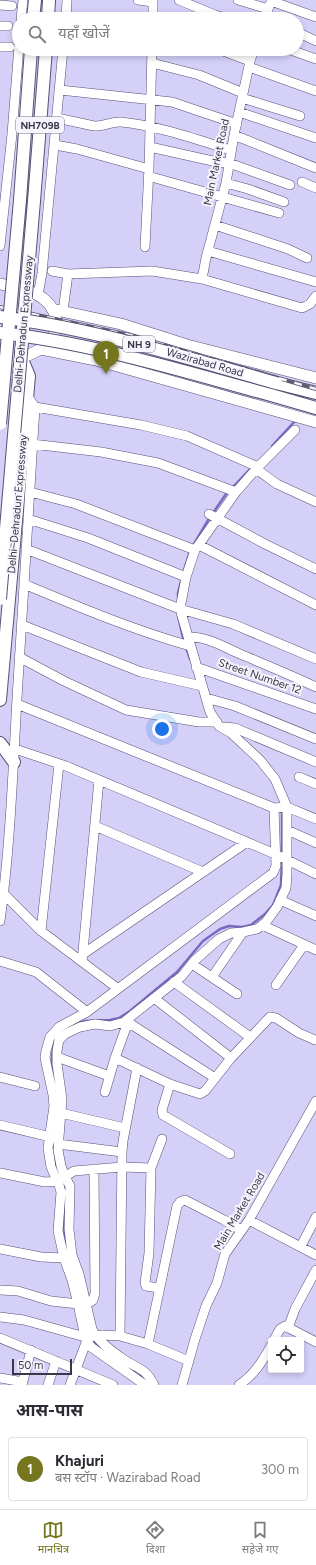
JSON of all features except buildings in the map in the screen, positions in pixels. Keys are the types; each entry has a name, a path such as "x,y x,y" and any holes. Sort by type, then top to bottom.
{"highway":[{"path":"34,12 35,0"},
{"path":"48,12 49,0"},
{"name":"Delhi-Dehradun Expressway","path":"0,424 30,56"},
{"name":"Delhi-Dehradun Expressway","path":"0,599 45,56"},
{"name":"Wazirabad Road","path":"0,317 42,322 138,343 316,393"},
{"name":"Wazirabad Road","path":"0,333 36,337 135,358 316,408"},
{"name":"Delhi–Dehradun Expressway","path":"0,700 29,376 21,357"},
{"path":"0,743 14,762"}],"main road":[{"path":"0,284 38,295 58,310 55,331 47,344 41,349 21,357 0,361"},
{"name":"Wazirabad Road","path":"58,310 127,326 187,345 316,378"},
{"path":"108,364 121,363 132,354 135,348 136,340 134,334 127,326"},
{"path":"41,349 108,364 316,422"}],"street":[{"path":"22,12 23,0"},
{"path":"66,12 67,0"},
{"path":"138,0 153,1 153,12"},
{"path":"179,0 210,12"},
{"path":"238,0 268,11"},
{"path":"0,5 12,6"},
{"path":"304,16 316,17"},
{"path":"304,35 316,41"},
{"path":"0,246 3,159 10,47"},
{"path":"304,55 316,59"},
{"path":"38,295 42,273 62,56"},
{"path":"145,247 150,147 152,56"},
{"path":"233,56 316,91"},
{"name":"Main Market Road","path":"202,279 226,183 242,95 252,56"},
{"path":"152,63 199,76 242,95 300,116"},
{"path":"60,90 178,104 237,124"},
{"path":"239,112 316,138"},
{"path":"57,118 99,127 115,122 150,127 231,150"},
{"path":"234,136 316,168"},
{"path":"54,145 77,149 279,213"},
{"path":"150,147 217,162 229,163 290,185"},
{"path":"302,182 316,188"},
{"path":"226,183 284,202"},
{"path":"215,225 288,249 307,258"},
{"path":"208,251 316,282"},
{"path":"52,271 68,274 152,271 202,279 298,308 306,307 316,296"},
{"path":"58,310 68,274"},
{"path":"0,921 4,894 15,749 16,704 35,407 27,396"},
{"path":"35,407 141,425 187,436 255,466 277,484 316,502"},
{"path":"55,1139 53,1095 46,1058 46,1051 50,1037 60,1027 87,1012 117,988 268,877 275,870 282,857 287,830 275,779 260,760 231,733 216,723 200,686 196,667 187,643 178,608 183,576 194,548 213,516 232,490 255,466 295,430"},
{"path":"32,444 101,452 158,463 232,490"},
{"path":"30,492 76,504 194,548 316,605"},
{"path":"213,516 316,569"},
{"path":"28,519 88,538 183,576"},
{"path":"26,549 178,608 233,624 316,659"},
{"path":"24,584 127,626 187,643"},
{"path":"22,624 141,672 200,686"},
{"path":"187,643 195,637 221,645 288,673 316,687"},
{"path":"19,657 64,681 126,710 199,722 216,723 235,728 316,762"},
{"name":"Street Number 12","path":"196,667 316,709"},
{"path":"206,698 235,706 316,739"},
{"path":"16,704 281,808 316,819"},
{"path":"15,749 99,780 248,842 316,874"},
{"path":"41,931 59,764"},
{"path":"299,777 316,784"},
{"path":"83,958 99,780"},
{"path":"145,1385 91,1347 79,1274 72,1255 69,1229 69,1184 61,1179 51,1168 48,1148 55,1139 61,1113 62,1099 57,1057 59,1040 72,1030 80,1027 95,1024 110,1026 127,1022 182,976 192,964 219,939 231,933 256,929 266,922 286,888 282,857 281,808"},
{"path":"95,826 203,872"},
{"path":"287,830 316,843"},
{"path":"83,958 203,872 248,842"},
{"path":"4,894 41,931 83,958 117,988"},
{"path":"280,900 316,916"},
{"path":"262,925 316,950"},
{"path":"212,977 243,932"},
{"path":"276,986 304,945"},
{"path":"0,961 36,972 87,1012"},
{"path":"192,964 237,994"},
{"path":"174,982 250,1037"},
{"path":"154,998 231,1058"},
{"path":"115,1058 170,1084 200,1094 205,1091 231,1058 267,1019 273,1017 299,1034 316,1039"},
{"path":"105,1092 127,1022"},
{"path":"127,1022 215,1078"},
{"path":"57,1057 109,1076"},
{"path":"120,1336 122,1152 125,1128 137,1068"},
{"path":"0,1077 35,1086"},
{"path":"170,1084 162,1110 163,1115 230,1154"},
{"name":"Main Market Road","path":"182,1385 195,1339 206,1306 217,1283 225,1254 249,1220 316,1101"},
{"path":"61,1113 125,1128"},
{"path":"0,1125 55,1139 122,1152"},
{"path":"159,1288 146,1286 145,1283 149,1260 151,1168 162,1140"},
{"path":"0,1173 45,1182 61,1179 74,1171 122,1167 151,1168"},
{"path":"0,1290 18,1291 51,1301 83,1304 92,1300 95,1293 94,1169"},
{"path":"61,1179 58,1231 64,1258 83,1304"},
{"path":"148,1344 177,1206 182,1200 185,1200 241,1230"},
{"path":"301,1246 316,1217"},
{"path":"249,1220 316,1255"},
{"path":"0,1249 41,1257 64,1258"},
{"path":"288,1328 295,1309 316,1270"},
{"path":"0,1317 24,1320 90,1337 120,1336 148,1344 189,1361"},
{"path":"276,1337 282,1327 288,1328 316,1342"},
{"path":"70,1385 90,1337"},
{"path":"90,1337 124,1360 143,1370 154,1385"},
{"path":"0,1338 112,1385"},
{"path":"0,1378 23,1384 31,1350"},
{"path":"239,1385 247,1380 260,1366 268,1351"},
{"path":"48,1385 56,1361"}],"waterway":[{"path":"272,446 295,421"},
{"path":"232,488 252,467"},
{"path":"213,513 228,491"},
{"path":"194,544 210,517"},
{"path":"184,570 189,554"},
{"path":"178,599 181,581"},
{"path":"178,616 184,642"},
{"path":"186,647 190,659"},
{"path":"282,810 282,855"},
{"path":"74,1024 85,1021 110,1020 119,1018 130,1011 177,972 203,941 220,929 229,926 242,927 251,925 265,914 273,905 281,885 282,860"},
{"path":"55,1039 52,1051 52,1062 56,1085"},
{"path":"53,1142 54,1159 58,1172"},
{"path":"65,1203 65,1244"},
{"path":"92,1338 104,1351"},
{"path":"128,1367 147,1380"}],"railway":[{"path":"0,307 134,336 316,389"}],"place":[{"name":"Khajuri","path":"106,374"}]}
